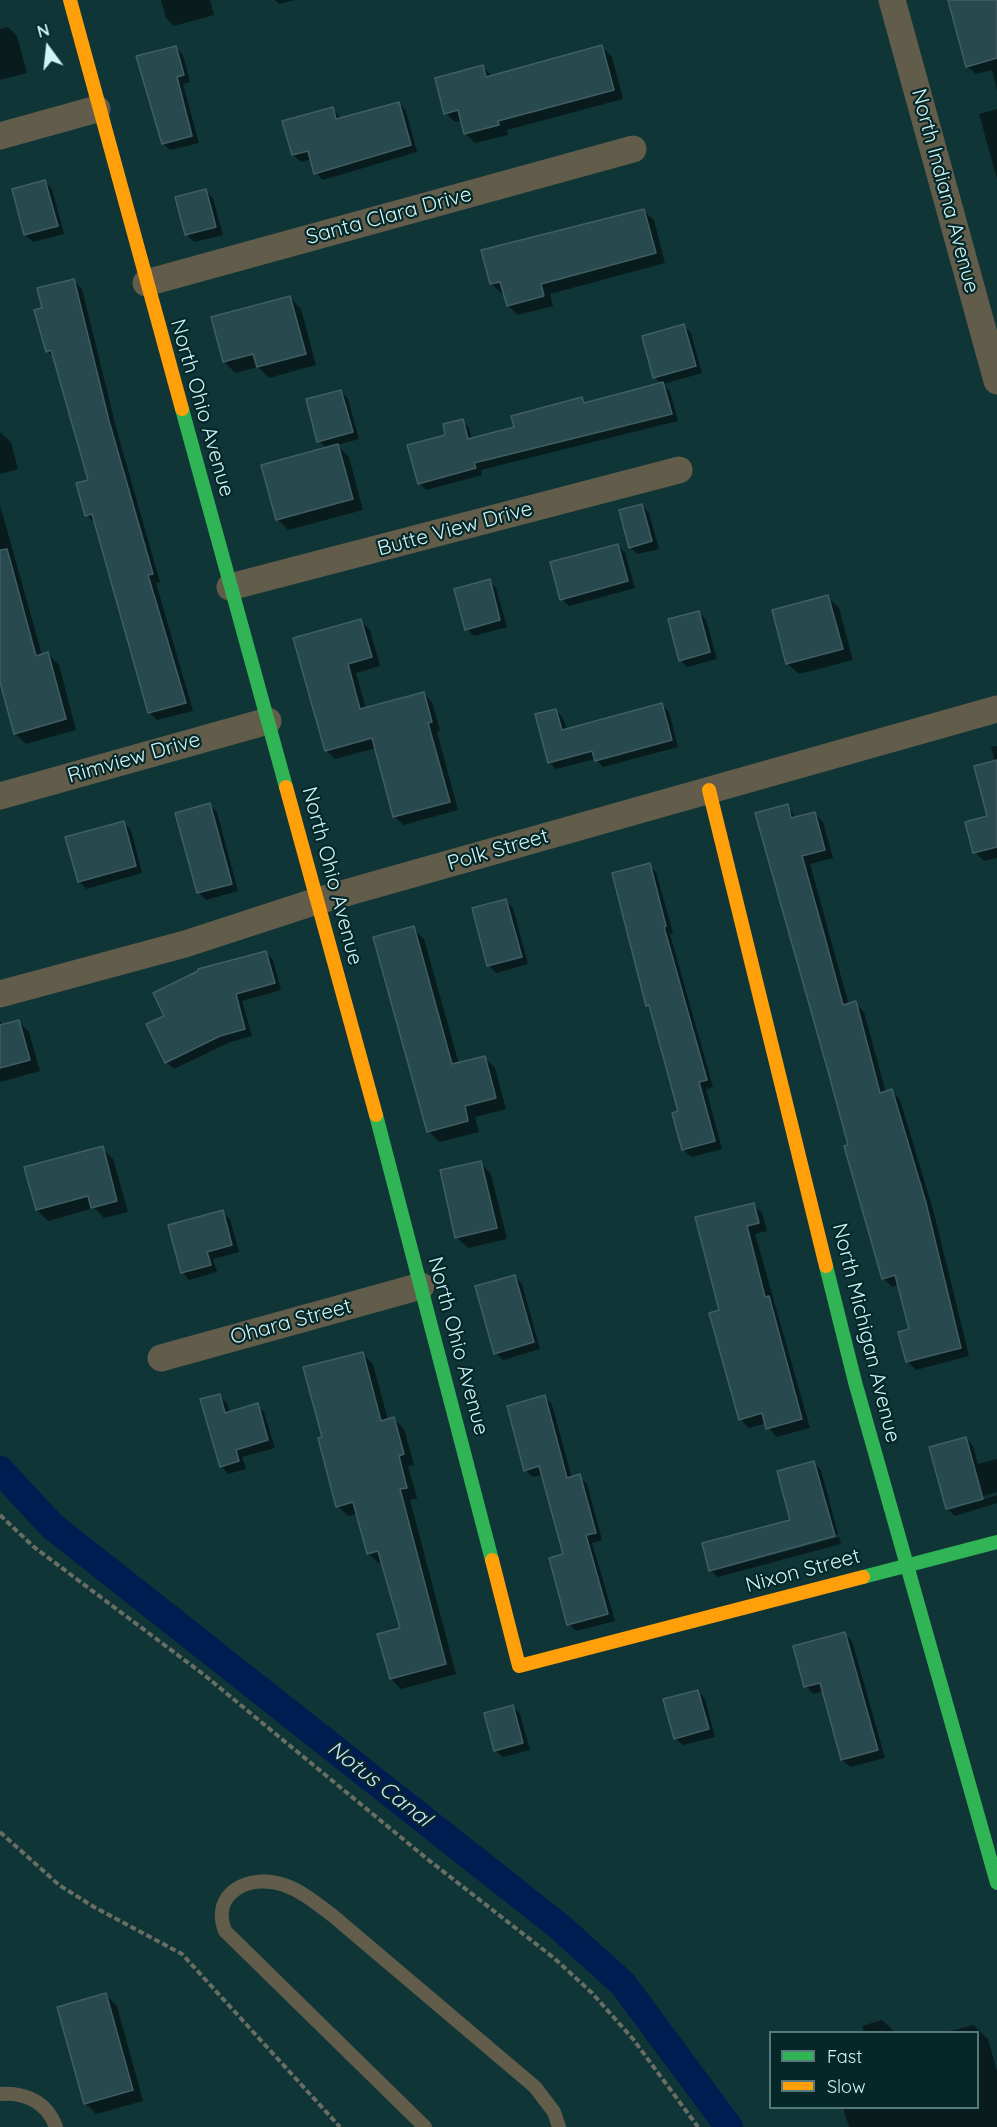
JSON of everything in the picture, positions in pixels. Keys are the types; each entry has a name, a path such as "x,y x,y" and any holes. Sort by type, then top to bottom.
{"street":[{"name":"North Ohio Avenue","path":"70,0 421,1286 519,1666 619,1640"},
{"name":"North Indiana Avenue","path":"892,0 997,381"},
{"path":"0,136 98,109"},
{"name":"Santa Clara Drive","path":"146,283 633,149"},
{"name":"Butte View Drive","path":"230,587 679,470"},
{"name":"Polk Street","path":"0,994 185,944 317,901 997,709"},
{"name":"Rimview Drive","path":"0,796 267,721"},
{"name":"North Michigan Avenue","path":"709,790 855,1382 997,1883"},
{"name":"Ohara Street","path":"161,1358 421,1286"},
{"name":"Nixon Street","path":"619,1640 997,1542"}],"lane":[{"path":"425,2127 225,1931 220,1920 222,1906 230,1892 246,1884 263,1881 283,1884 313,1901 535,2087 554,2112 559,2127"},
{"path":"0,2094 18,2092 38,2101 53,2119 56,2127"}],"path":[{"path":"0,1515 34,1547 203,1674 382,1822 554,1958 592,1993 633,2039 699,2127"},
{"path":"0,1832 59,1885 94,1907 182,1954 340,2127"}],"building":[{"path":"948,0 997,0 997,58 966,67"},
{"path":"602,45 614,90 498,121 499,125 464,134 458,110 444,114 435,78 483,65 486,77"},
{"path":"176,46 184,75 177,77 192,136 162,144 136,56"},
{"path":"399,102 411,145 314,174 308,151 292,155 282,121 333,107 336,119"},
{"path":"45,180 58,226 24,235 12,189"},
{"path":"206,189 216,227 185,235 175,197"},
{"path":"644,209 656,253 541,284 544,296 507,306 500,282 490,284 481,250"},
{"path":"74,279 109,421 153,574 148,575 186,703 148,713 92,514 85,516 76,483 88,480 51,350 46,352 34,310 42,308 37,288"},
{"path":"290,296 306,354 257,367 253,354 223,362 211,317"},
{"path":"684,324 696,366 653,378 642,336"},
{"path":"663,382 672,414 474,463 476,468 418,484 407,445 445,435 443,424 463,419 468,439 514,427 511,416 582,397 584,403"},
{"path":"341,390 353,432 317,442 306,399"},
{"path":"338,444 353,499 276,520 261,465"},
{"path":"642,504 652,541 629,548 619,510"},
{"path":"618,544 628,581 560,600 550,562"},
{"path":"7,549 36,656 48,652 66,719 14,734 0,682 0,550"},
{"path":"490,579 500,620 465,630 454,589"},
{"path":"828,595 843,649 786,664 772,610"},
{"path":"699,611 710,652 679,661 668,619"},
{"path":"361,619 372,657 348,664 360,709 424,692 432,722 428,723 450,802 393,817 372,738 325,751 293,638"},
{"path":"662,703 672,740 595,761 592,751 548,763 535,714 556,709 562,730"},
{"path":"997,760 997,847 973,853 965,822 987,816 974,766"},
{"path":"210,803 232,884 197,893 175,813"},
{"path":"788,804 791,818 815,812 825,850 802,856 843,1005 856,1001 880,1093 892,1089 926,1203 961,1348 906,1362 898,1332 909,1329 895,1275 882,1279 844,1146 848,1145 828,1071 755,813"},
{"path":"124,821 136,866 78,882 65,837"},
{"path":"650,863 666,926 664,927 707,1080 699,1082 715,1141 682,1150 672,1113 678,1111 649,1005 646,1006 612,873"},
{"path":"506,899 522,957 487,966 472,908"},
{"path":"414,926 452,1064 485,1056 496,1098 465,1106 468,1121 427,1132 373,937"},
{"path":"266,951 275,983 236,994 245,1029 220,1036 165,1063 146,1024 164,1016 153,993 198,969"},
{"path":"19,1020 30,1060 0,1068 0,1025"},
{"path":"103,1146 117,1201 91,1208 88,1196 36,1210 24,1167"},
{"path":"481,1161 497,1228 455,1238 440,1170"},
{"path":"754,1203 759,1223 747,1226 765,1297 769,1296 802,1419 766,1429 762,1413 739,1420 709,1313 719,1310 695,1217"},
{"path":"223,1210 232,1245 207,1252 211,1265 181,1273 168,1225"},
{"path":"515,1275 534,1342 494,1354 475,1286"},
{"path":"363,1352 381,1421 394,1417 404,1454 399,1456 407,1488 400,1489 446,1664 390,1679 377,1634 400,1628 378,1551 367,1554 353,1502 336,1507 318,1438 322,1437 303,1367"},
{"path":"220,1394 225,1413 258,1403 268,1440 236,1450 239,1461 220,1467 200,1399"},
{"path":"545,1395 567,1478 580,1474 596,1533 586,1535 608,1614 567,1625 549,1558 563,1554 539,1466 524,1471 507,1406"},
{"path":"966,1437 983,1499 946,1509 929,1447"},
{"path":"814,1461 835,1536 709,1571 702,1543 790,1520 777,1471"},
{"path":"845,1632 878,1750 841,1760 820,1683 804,1687 793,1646"},
{"path":"698,1690 709,1729 674,1739 663,1699"},
{"path":"513,1705 523,1743 494,1751 484,1713"},
{"path":"106,1993 133,2090 84,2104 57,2007"}],"waterway":[{"name":"Notus Canal","path":"0,1470 52,1526 560,1927 623,1984 729,2127"}],"traffic: fast":[{"path":"182,409 286,787"},
{"path":"376,1115 492,1560"},
{"path":"826,1266 855,1382 997,1883"},
{"path":"863,1577 997,1542"}],"traffic: slow":[{"path":"70,0 182,409"},
{"path":"286,787 376,1115"},
{"path":"709,790 826,1266"},
{"path":"492,1560 519,1666 863,1577"}]}
